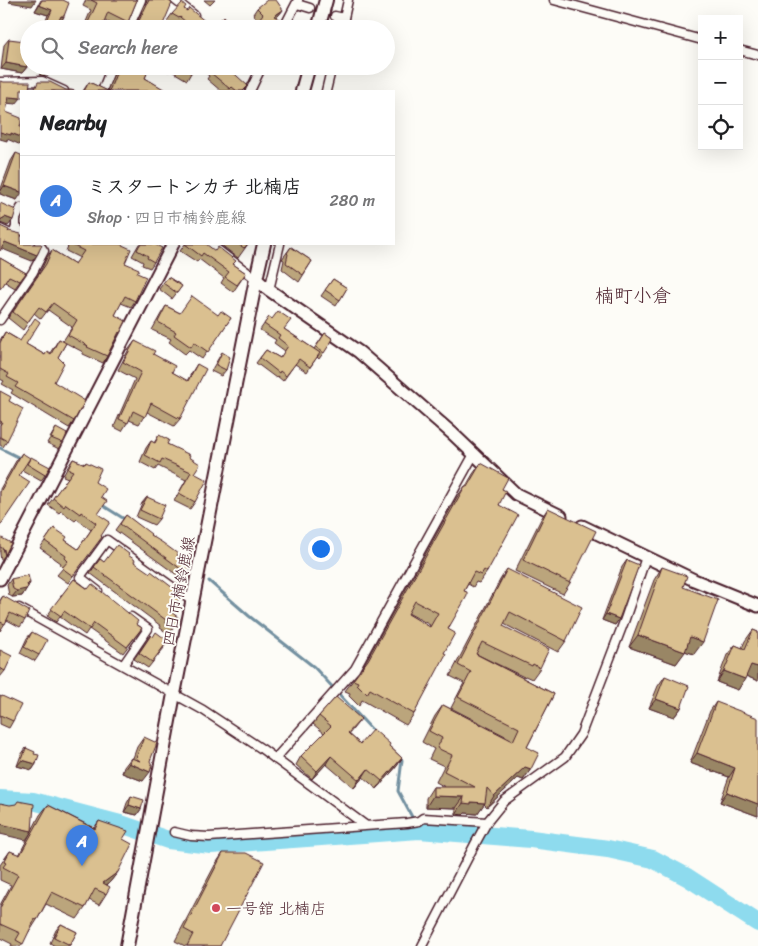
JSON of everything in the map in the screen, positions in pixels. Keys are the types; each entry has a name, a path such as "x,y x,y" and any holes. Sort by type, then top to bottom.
{"main road":[{"path":"320,20 326,0"},
{"path":"302,90 306,75"},
{"name":"四日市楠鈴鹿線","path":"128,946 192,601 264,245"}],"street":[{"path":"132,20 142,0"},
{"path":"175,0 199,19"},
{"path":"336,16 344,18 348,0"},
{"path":"554,0 698,39"},
{"path":"288,20 298,2 310,8"},
{"path":"743,51 758,55"},
{"path":"102,90 108,75"},
{"path":"250,90 256,75"},
{"path":"326,90 330,75"},
{"path":"0,82 42,81 62,90"},
{"path":"0,229 12,235 19,229 16,219 20,210"},
{"path":"0,320 33,272 44,251 41,245"},
{"path":"0,580 4,563 173,245"},
{"path":"211,245 269,290 359,352 453,434 516,494 646,557 758,606"},
{"path":"269,290 280,245"},
{"path":"275,759 355,668 474,454"},
{"path":"102,594 80,577 107,540 192,601"},
{"path":"422,946 474,844 504,801 565,757 581,734 625,619 646,557"},
{"path":"9,602 124,664 203,710 275,759 365,825"},
{"path":"124,664 148,629 125,612"},
{"path":"174,832 191,836 209,837 414,822 423,818 486,825"}],"building":[{"path":"42,0 63,0 69,3 64,16 61,16 59,20 48,20 52,10 39,5"},
{"path":"91,0 137,0 129,20 124,20 108,12 105,20 89,20 97,3"},
{"path":"149,0 167,0 172,3 165,20 139,20"},
{"path":"267,0 276,0 283,10 274,16 282,20 258,20 263,14 257,8"},
{"path":"182,3 186,6 184,9 187,11 189,8 203,20 184,20 172,14"},
{"path":"224,16 228,20 220,20"},
{"path":"9,39 20,40 20,66 6,63"},
{"path":"115,75 146,75 145,78 165,90 109,90"},
{"path":"213,75 236,75 248,86 244,90 236,90 232,87 230,89"},
{"path":"0,81 30,82 29,90 20,90 20,98 9,97 6,112 20,118 20,137 0,132"},
{"path":"38,82 50,82 66,90 34,90"},
{"path":"89,82 106,90 85,90"},
{"path":"16,153 20,155 20,192 4,186"},
{"path":"0,203 16,210 13,220 5,217 0,220"},
{"path":"0,226 9,230 8,232 20,234 20,245 42,245 37,255 5,242 0,251"},
{"path":"72,245 122,245 131,249 125,263 139,269 137,273 146,277 135,301 125,296 115,315 126,321 107,356 87,347 68,335 77,320 53,303 46,312 39,307 27,323 13,312 46,264 52,250 75,264 84,251"},
{"path":"140,245 156,245 162,248 154,262 137,250"},
{"path":"186,245 207,245 215,251 218,247 236,261 233,264 246,273 237,285 225,277 229,272 203,253 201,256"},
{"path":"291,247 312,261 303,275 286,263 287,253"},
{"path":"0,258 26,273 20,281 9,276 2,287 0,286"},
{"path":"168,277 182,286 177,293 163,283"},
{"path":"333,279 347,288 340,300 325,290"},
{"path":"192,296 218,315 221,311 231,318 208,352 194,342 191,347 174,335 176,332 158,322 166,306 180,313"},
{"path":"278,311 291,320 284,329 320,353 310,367 299,359 286,376 280,371 279,373 260,358 266,350 280,358 288,346 278,338 280,335 264,324 269,317 272,319"},
{"path":"35,318 40,322 26,344 45,355 47,351 51,354 59,339 66,343 58,357 64,363 54,382 85,401 74,421 15,387 18,383 7,377 9,374 0,369 0,343 5,332 20,341"},
{"path":"325,333 333,339 324,353 316,347"},
{"path":"135,341 155,351 153,354 175,366 172,372 188,381 197,364 206,369 180,419 151,403 145,417 133,411 128,423 119,419 141,372 123,362"},
{"path":"222,352 230,357 226,370 216,365"},
{"path":"0,391 11,397 9,401 23,409 7,441 0,437 0,425 2,422 0,421"},
{"path":"56,428 67,434 63,443 51,438"},
{"path":"159,435 169,440 167,444 190,455 189,457 200,464 194,473 207,480 195,502 179,493 191,472 162,459 160,463 145,455 151,441 155,443"},
{"path":"22,453 30,458 19,475 30,482 0,526 0,492"},
{"path":"31,457 50,467 45,475 27,464"},
{"path":"73,459 85,464 86,462 101,469 95,482 106,489 101,497 107,501 98,514 110,522 102,537 73,576 62,568 68,561 65,558 66,556 45,541 54,528 67,537 65,540 78,549 96,523 66,504 64,507 53,498 73,471 68,469"},
{"path":"481,463 508,478 502,489 506,491 499,505 518,515 487,572 484,570 481,575 474,572 464,591 467,592 467,596 448,629 455,633 414,714 370,689 367,694 357,684 358,682 353,680 368,660 465,486 467,487","holes":["415,601 438,613 430,627 408,614"]},
{"path":"147,497 165,505 159,519 140,510"},
{"path":"548,508 596,531 570,583 523,560"},
{"path":"126,515 190,565 185,572 120,524"},
{"path":"0,537 11,543 5,555 4,549 0,547"},
{"path":"117,545 135,560 134,562 150,573 151,571 182,595 170,611 180,619 173,628 165,622 166,620 94,567 100,559 104,562"},
{"path":"627,560 639,565 619,619 606,614"},
{"path":"662,567 687,576 683,587 718,600 703,642 690,637 685,652 638,635"},
{"path":"507,569 582,607 566,641 510,612 503,626 549,649 540,668 482,642 476,654 554,694 527,747 539,753 531,769 525,767 494,796 487,788 485,803 463,803 464,797 433,796 433,787 475,787 444,771 452,755 437,748 442,738 429,731 443,705 513,741 519,728 458,697 471,672 458,665"},
{"path":"28,575 30,583 27,584 28,587 26,589 17,591 13,589 11,579"},
{"path":"74,579 88,589 92,584 138,621 136,624 142,628 127,647 94,623 90,629 64,611 61,616 51,609"},
{"path":"3,596 29,611 25,620 10,613 5,624 0,622 0,601"},
{"path":"753,630 758,632 758,667 751,665 745,679 724,671 735,645 745,649"},
{"path":"32,632 47,640 39,655 24,647"},
{"path":"156,632 168,641 152,662 139,653 151,635 153,637"},
{"path":"0,650 12,656 5,671 0,668"},
{"path":"665,676 689,686 681,708 656,699"},
{"path":"0,696 21,705 13,721 0,715"},
{"path":"336,697 361,719 348,733 360,744 373,729 402,758 382,781 368,769 359,780 331,756 317,771 301,756 331,726 319,716"},
{"path":"716,702 758,718 758,804 727,792 735,768 697,753"},
{"path":"144,737 157,743 150,761 152,765 150,772 129,763 131,758 140,761 136,758"},
{"path":"26,748 39,755 36,764 22,760"},
{"path":"131,796 144,800 141,809 129,805"},
{"path":"18,801 34,804 32,831 0,824 0,803 10,805 16,804"},
{"path":"48,805 95,829 99,821 128,831 123,839 132,844 118,872 103,883 110,887 106,894 95,889 85,908 52,892 37,920 35,919 23,944 16,940 20,933 0,924 0,908 18,875 3,867 10,851 20,855"},
{"name":"一号舘 北楠店","path":"223,853 246,853 264,862 220,946 187,946 193,934 184,929"},
{"path":"61,924 77,932 70,945 54,937"}],"waterway":[{"path":"0,448 22,459"},
{"path":"102,505 126,520"},
{"path":"209,581 249,616 314,667 374,732"},
{"path":"400,758 402,760 398,791 419,830"},
{"path":"0,799 33,801 124,825 168,840 211,845 419,830 531,839 608,849 653,859 687,877 758,923"}],"tunnel":[{"path":"310,8 335,16"}],"place":[{"name":"ミスタートンカチ 北楠店","path":"82,866"},
{"name":"一号舘 北楠店","path":"216,908"}],"district":[{"name":"楠町小倉","path":"633,295"}]}
